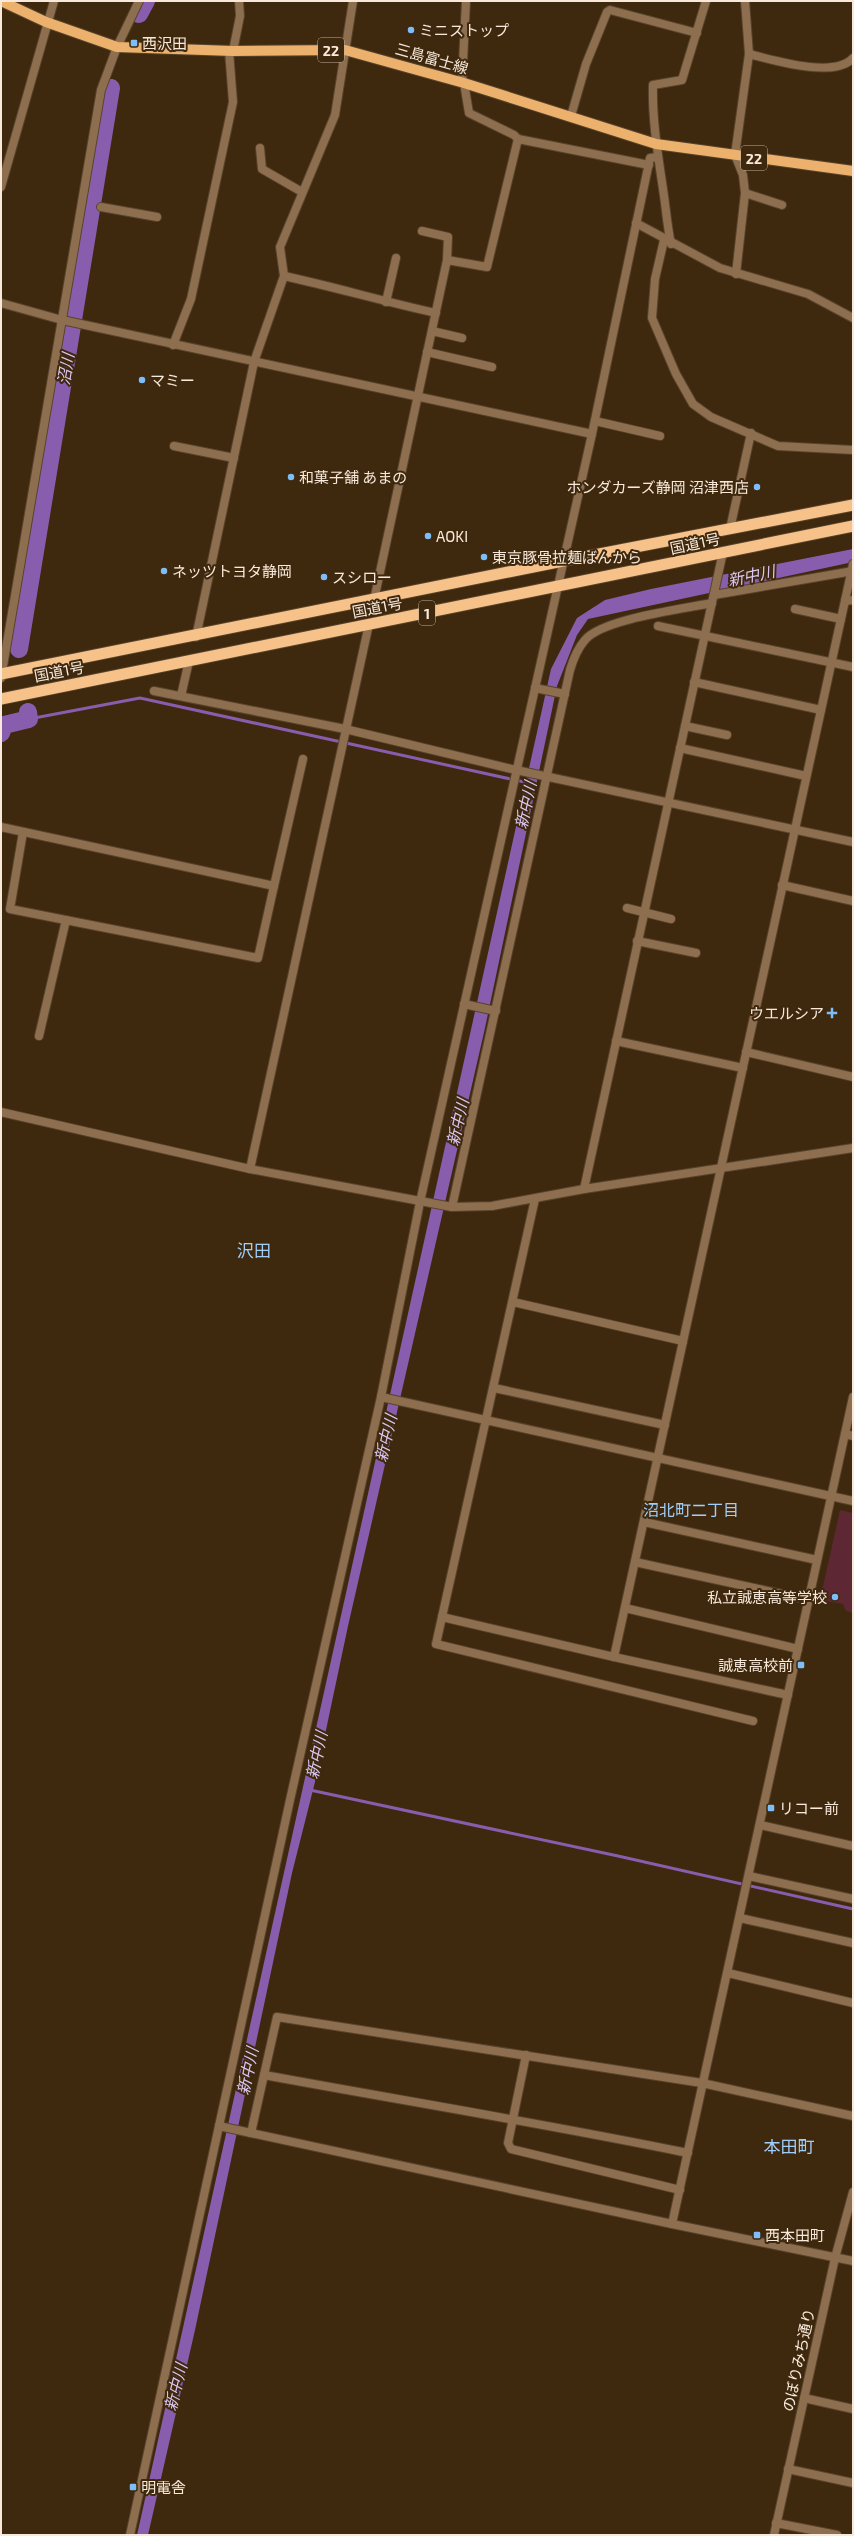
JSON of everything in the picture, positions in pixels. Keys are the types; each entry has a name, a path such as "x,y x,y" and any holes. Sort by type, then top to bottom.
{"highway":[{"name":"国道1号","path":"1,676 563,561 853,505"},
{"name":"国道1号","path":"1,699 853,526"}],"main road":[{"name":"三島富士線","path":"1,1 46,22 117,47 231,51 345,50 463,82 656,144 853,171"}],"street":[{"path":"1,187 46,22 54,1"},
{"path":"1,676 101,90 117,47 139,1"},
{"path":"174,345 191,299 233,102 231,51 240,16 239,1"},
{"path":"196,636 254,362 284,276 280,246 335,115 353,1"},
{"path":"466,1 463,82 469,113 514,135 518,139 649,165"},
{"path":"706,1 682,80 653,85 652,107 667,242 655,279 652,318 676,374 693,404 711,416 778,446 853,450"},
{"path":"736,274 745,193 742,175 735,155 749,54 745,1"},
{"path":"571,116 586,64 607,12 610,10 697,33"},
{"path":"749,54 813,67 838,66 848,63 853,58"},
{"path":"447,260 487,267 518,139"},
{"path":"260,148 262,169 302,192"},
{"path":"130,2535 381,1397 420,1202 512,791 519,771 537,689 563,561 595,421 650,158 658,157"},
{"path":"745,193 782,205"},
{"path":"101,206 157,217"},
{"path":"636,223 667,242 720,268 736,274 808,294 853,318"},
{"path":"374,600 416,396 447,260 448,237 422,232"},
{"path":"386,302 396,258"},
{"path":"284,276 335,287 386,302 436,313"},
{"path":"1,303 62,320 174,345 592,434"},
{"path":"432,331 462,338"},
{"path":"427,352 492,367"},
{"path":"595,421 660,436"},
{"path":"730,529 751,433"},
{"path":"174,446 234,458"},
{"path":"584,1189 723,552"},
{"path":"449,1207 496,1011 547,774 562,694 575,656 585,639 606,625 713,599 852,569 849,600 841,619 820,710 722,1167 614,1657"},
{"path":"795,609 841,619"},
{"path":"250,1169 369,624"},
{"path":"658,626 705,634 853,667"},
{"path":"181,696 189,660"},
{"path":"694,682 820,710"},
{"path":"537,689 562,694"},
{"path":"154,691 346,729 519,771 547,774 853,842"},
{"path":"685,726 727,735"},
{"path":"680,748 806,776"},
{"path":"23,832 10,909 258,958 303,759"},
{"path":"1,827 274,886"},
{"path":"782,885 853,901"},
{"path":"627,908 671,919"},
{"path":"39,1036 66,920"},
{"path":"638,941 696,953"},
{"path":"464,1004 496,1011"},
{"path":"616,1040 743,1068"},
{"path":"746,1052 853,1077"},
{"path":"1,1112 250,1169 449,1207 492,1206 584,1189 853,1148"},
{"path":"535,1199 487,1421 436,1644 753,1721"},
{"path":"513,1302 683,1341"},
{"path":"494,1388 665,1425"},
{"path":"381,1397 853,1501"},
{"path":"672,2224 831,1496 849,1435 853,1397"},
{"path":"644,1522 817,1560"},
{"path":"636,1562 809,1600"},
{"path":"625,1608 798,1649"},
{"path":"442,1617 788,1695"},
{"path":"760,1825 853,1846"},
{"path":"749,1876 853,1899"},
{"path":"740,1918 853,1943"},
{"path":"728,1973 853,2002"},
{"path":"251,2133 277,2017 526,2055 702,2084 853,2116"},
{"path":"526,2055 508,2143 511,2149 680,2190"},
{"path":"264,2074 688,2153"},
{"path":"219,2126 672,2224 853,2261"},
{"name":"のぼりみち通り","path":"774,2535 834,2258 853,2192"},
{"path":"804,2398 853,2409"},
{"path":"788,2469 853,2483"},
{"path":"776,2523 837,2535"}],"shaded area":[{"path":"840,1510 853,1513 853,1613 846,1611 843,1604 820,1600"}],"water":[{"name":"新中川","path":"853,549 853,562 588,619 577,635 557,686 485,1028 348,1626 315,1782 292,1873 195,2330 148,2535 137,2535 551,669 577,618 605,600 651,589"}],"waterway":[{"name":"沼川","path":"139,14 146,1"},
{"name":"沼川","path":"19,649 111,88"},
{"name":"新中川","path":"29,719 140,698 529,783"},
{"name":"沼川","path":"1,733 4,725 29,719 28,712"},
{"path":"310,1790 618,1856 853,1909"}],"place":[{"name":"ミニストップ","path":"411,30"},
{"name":"西沢田","path":"134,43"},
{"name":"マミー","path":"142,380"},
{"name":"和菓子舗 あまの","path":"291,477"},
{"name":"ホンダカーズ静岡 沼津西店","path":"757,487"},
{"name":"AOKI","path":"428,536"},
{"name":"東京豚骨拉麺ばんから","path":"484,557"},
{"name":"ネッツトヨタ静岡","path":"164,571"},
{"name":"スシロー","path":"324,577"},
{"name":"ウエルシア","path":"832,1013"},
{"name":"私立誠恵高等学校","path":"835,1597"},
{"name":"誠恵高校前","path":"801,1665"},
{"name":"リコー前","path":"771,1808"},
{"name":"西本田町","path":"757,2235"},
{"name":"明電舎","path":"133,2487"}],"district":[{"name":"沢田","path":"254,1250"},
{"name":"沼北町二丁目","path":"691,1509"},
{"name":"本田町","path":"789,2146"}]}
